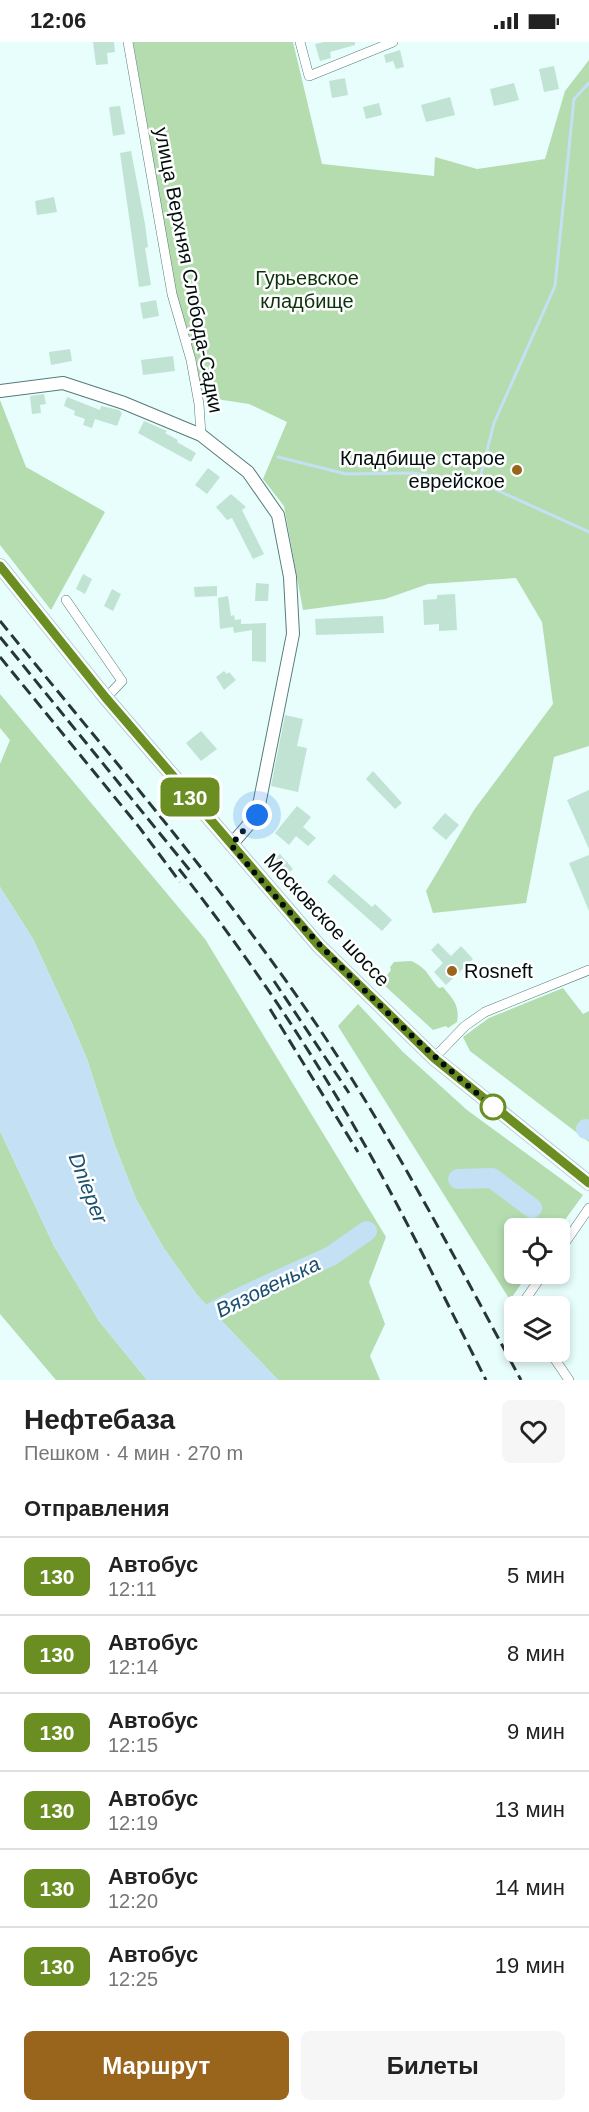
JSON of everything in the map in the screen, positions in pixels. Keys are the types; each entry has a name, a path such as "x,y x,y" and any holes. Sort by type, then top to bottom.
{"main road":[{"name":"Московское шоссе","path":"0,566 106,698 319,946 434,1058 589,1183"}],"street":[{"name":"улица Верхняя Слобода-Садки","path":"128,42 172,294 191,360 199,404 201,435"},
{"path":"300,42 309,76 393,42"},
{"path":"0,391 63,383 124,403 201,435 248,472 278,515 290,577 293,634 257,815 231,845"},
{"path":"66,600 122,681 106,698"},
{"path":"434,1058 465,1026 485,1012 589,970"},
{"path":"570,1236 589,1208"},
{"path":"557,1362 569,1380"}],"green space":[{"name":"Гурьевское кладбище","path":"133,42 293,42 322,164 434,176 435,157 477,169 545,159 565,91 589,60 589,746 554,757 526,903 433,913 426,891 474,810 553,704 542,622 516,578 428,584 385,599 303,610 284,506 263,479 287,422 249,404 203,397 176,293"},
{"path":"0,400 26,467 105,512 51,610 0,545"},
{"path":"0,694 205,939 386,1237 369,1282 385,1324 370,1356 380,1380 278,1380 197,1295 163,1247 136,1199 114,1143 87,1059 70,1019 33,939 0,887 0,764 10,740 0,728"},
{"path":"411,961 424,970 439,988 443,987 455,1003 457,1022 448,1028 446,1026 433,1030 384,985 385,978 394,962"},
{"path":"563,988 583,1014 589,1011 589,1142 470,1051 463,1037 489,1018"},
{"path":"358,1004 403,1052 467,1110 583,1195 566,1218 504,1218 504,1284 521,1284 513,1296 507,1296 338,1026"},
{"path":"0,1131 54,1246 99,1321 147,1380 56,1380 0,1314"}],"water":[{"name":"Dnieper","path":"0,887 33,939 70,1019 87,1059 114,1143 136,1199 163,1247 197,1295 278,1380 147,1380 99,1321 54,1246 0,1131"}],"building":[{"path":"93,42 114,42 115,52 107,53 108,64 96,65"},
{"path":"355,42 355,45 330,52 331,58 320,61 315,44"},
{"path":"400,50 404,67 396,69 393,61 386,63 384,55"},
{"path":"554,66 559,89 544,92 539,69"},
{"path":"345,78 348,95 332,98 329,81"},
{"path":"514,83 519,100 494,106 490,89"},
{"path":"450,97 455,115 426,122 421,105"},
{"path":"379,103 382,115 366,119 363,107"},
{"path":"120,106 125,134 113,136 109,107"},
{"path":"131,151 145,224 148,247 145,248 151,285 139,287 120,153"},
{"path":"54,197 57,212 37,215 35,201"},
{"path":"156,300 159,316 143,319 140,303"},
{"path":"70,349 72,361 51,365 49,352"},
{"path":"173,356 175,371 143,375 141,360"},
{"path":"44,394 46,404 40,405 41,413 32,414 30,396"},
{"path":"67,397 100,410 101,406 119,410 122,413 117,426 95,419 92,428 83,425 85,419 74,415 75,411 64,406"},
{"path":"144,421 167,431 165,433 196,453 191,462 138,433"},
{"path":"208,468 220,477 207,494 195,485"},
{"path":"231,494 246,507 242,510 264,554 253,559 232,518 227,520 216,507"},
{"path":"83,574 92,579 85,594 76,589"},
{"path":"256,583 269,584 268,601 255,601"},
{"path":"217,586 217,596 195,597 194,587"},
{"path":"112,589 121,594 113,611 104,606"},
{"path":"455,594 457,630 439,631 439,624 424,625 423,600 437,599 437,595"},
{"path":"228,596 231,616 234,615 235,620 241,619 241,624 266,623 266,662 252,661 252,630 234,633 233,627 220,629 218,598"},
{"path":"383,616 384,633 316,635 315,619"},
{"path":"224,671 227,674 229,672 236,680 224,690 216,677"},
{"path":"285,715 303,719 297,746 307,748 298,792 271,786"},
{"path":"201,731 217,749 201,761 186,743"},
{"path":"373,771 402,803 395,809 366,779"},
{"path":"589,790 589,849 567,800"},
{"path":"297,806 311,817 303,827 316,838 308,846 296,836 289,845 275,833"},
{"path":"445,813 459,825 446,840 432,828"},
{"path":"280,854 293,869 286,875 273,860"},
{"path":"589,855 589,911 569,863"},
{"path":"334,874 372,907 375,904 392,920 382,931 327,882"},
{"path":"438,943 451,956 461,946 473,959 446,985 434,972 443,963 431,950"}],"waterway":[{"path":"479,482 494,423 555,286 574,99 589,83"},
{"path":"278,457 346,474 412,473 479,482 589,532"},
{"name":"Вязовенька","path":"458,1179 492,1178 532,1208"},
{"name":"Вязовенька","path":"189,1325 241,1297 331,1256 367,1231"}],"railway":[{"path":"0,621 198,864 310,1015 394,1149 521,1380"},
{"path":"0,637 192,873"},
{"path":"0,657 139,827 180,882"},
{"path":"179,869 261,979 335,1094 394,1200 486,1380"},
{"path":"274,981 349,1093"},
{"path":"270,1009 358,1152"}],"bus line":[{"name":"130","path":"0,566 106,698 276,899 358,987 434,1058 514,1125 589,1183"}],"place":[{"name":"Кладбище старое еврейское","path":"517,470"},
{"name":"Rosneft","path":"452,971"}],"route":[{"path":"257,815 231,845 276,899 358,987 434,1058 498,1111 493,1107"}]}
